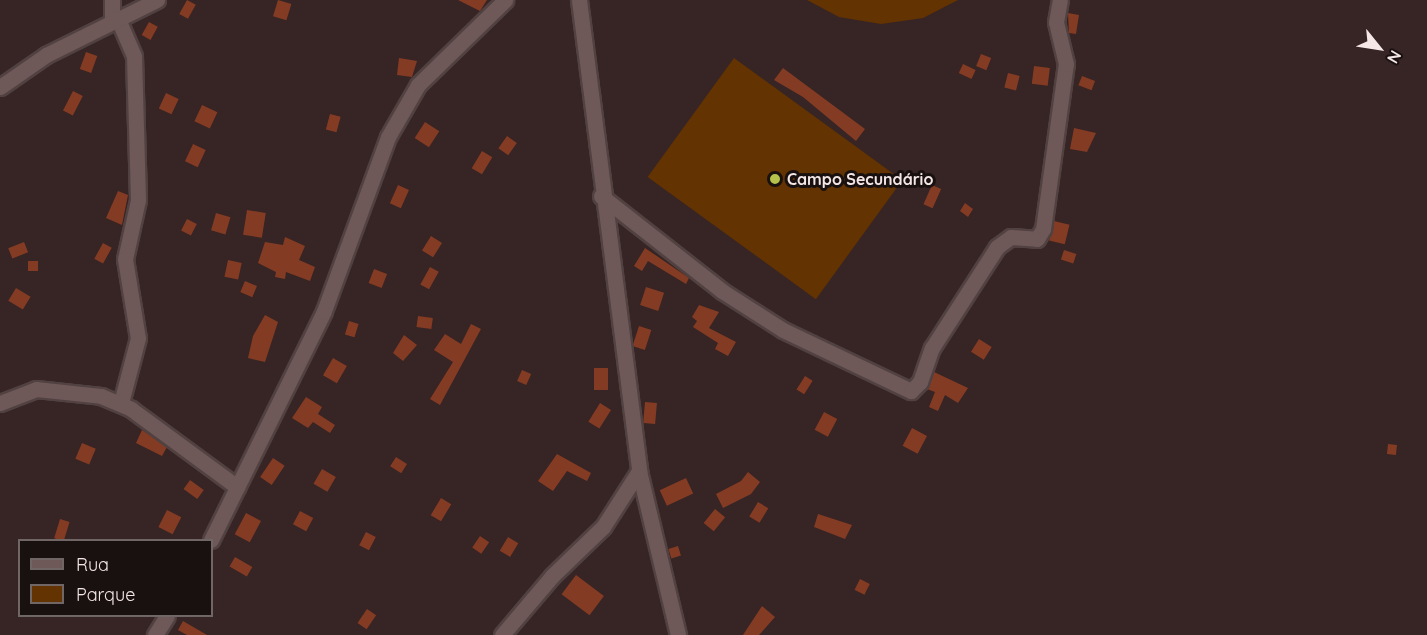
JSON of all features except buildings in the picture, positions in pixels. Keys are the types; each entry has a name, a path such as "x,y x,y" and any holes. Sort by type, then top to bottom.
{"street":[{"path":"112,0 115,20 134,56 138,200 125,259 138,338 121,403"},
{"path":"0,85 46,55 158,0"},
{"path":"211,539 324,311 388,137 418,85 505,0"},
{"path":"579,0 602,196 639,471 678,635"},
{"path":"602,196 722,291 783,330 911,391 920,382 933,348 997,247 1011,237 1036,239 1043,230 1066,64 1056,22 1060,0"},
{"path":"0,403 36,389 53,389 121,403 237,487"},
{"path":"502,635 552,576 603,526 639,471"},
{"path":"154,635 166,617"}],"green space":[{"path":"807,0 958,0 923,18 881,24 839,17"},
{"name":"Campo Secundário","path":"734,58 902,180 816,299 648,177"}],"place":[{"name":"Campo Secundário","path":"775,179"}]}
